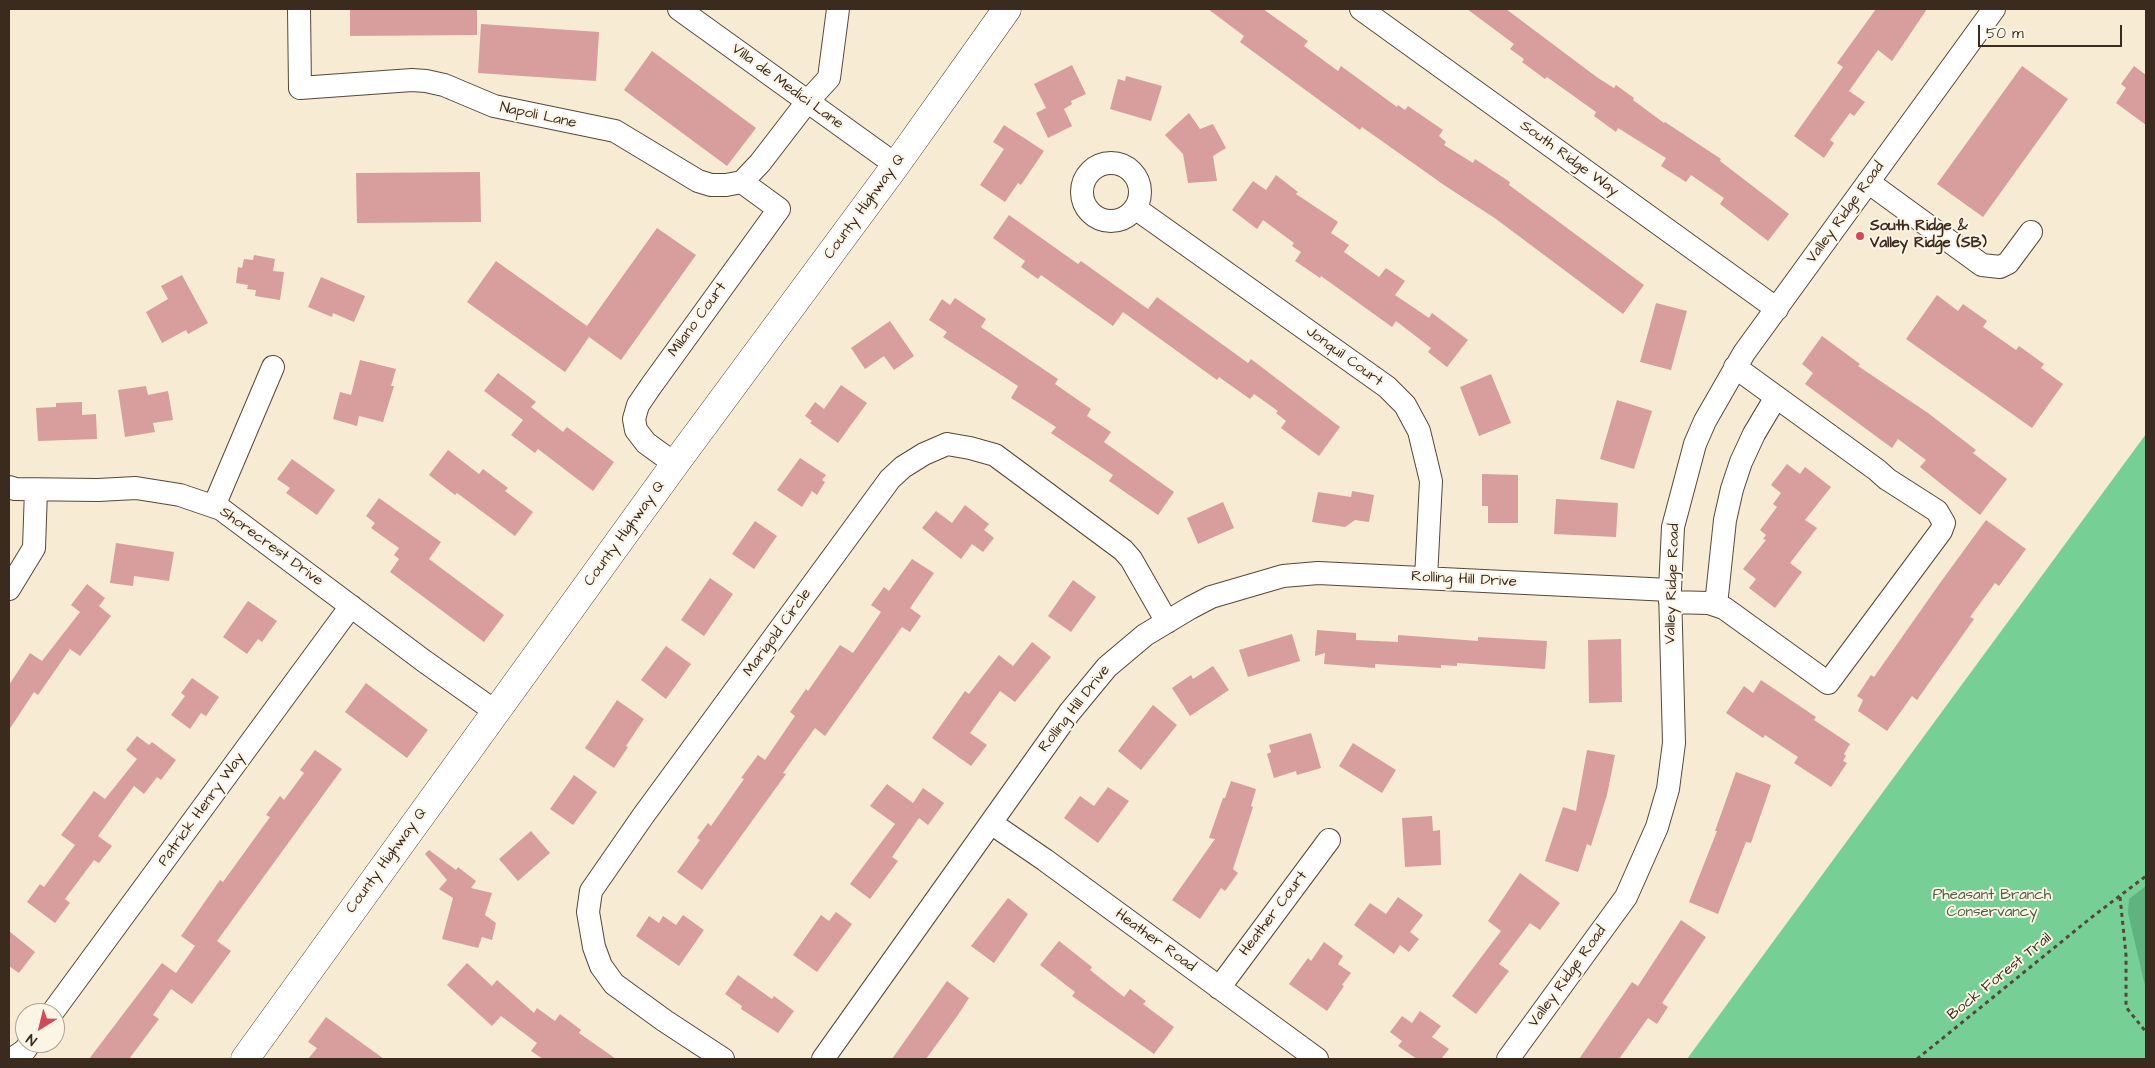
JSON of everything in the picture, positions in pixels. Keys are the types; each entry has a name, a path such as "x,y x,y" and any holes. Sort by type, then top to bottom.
{"main road":[{"name":"County Highway Q","path":"245,1059 676,464 896,165 1007,9"}],"street":[{"name":"Napoli Lane","path":"299,9 300,88 426,80 444,85 494,106 615,131 698,181 711,185 742,182"},
{"name":"Villa de Medici Lane","path":"679,9 896,165"},
{"path":"742,182 760,163 829,78 838,9"},
{"name":"South Ridge Way","path":"1360,9 1387,16 1777,309"},
{"name":"Valley Ridge Road","path":"1508,1059 1626,897 1657,827 1669,780 1674,743 1670,596 1673,527 1681,491 1699,436 1736,367 1994,9"},
{"name":"Milano Court","path":"676,464 646,443 636,430 634,419 638,405 651,386 779,210 742,182"},
{"path":"1868,182 1982,265 2000,267 2008,263 2031,232"},
{"name":"Jonquil Court","path":"1135,208 1387,387 1405,405 1419,431 1431,481 1426,578"},
{"path":"214,506 251,414 273,367"},
{"path":"1736,367 1887,479 1937,512 1944,522 1941,532 1828,683 1724,608 1716,605 1725,520 1732,490 1741,462 1754,434 1776,397"},
{"name":"Marigold Circle","path":"723,1059 665,1021 614,984 601,966 594,947 588,912 592,891 643,816 890,479 903,467 924,454 947,444 995,455 1123,550 1131,559 1167,622"},
{"name":"Shorecrest Drive","path":"9,487 36,490 136,488 180,495 221,509 496,712"},
{"path":"9,589 34,548 36,490"},
{"name":"Rolling Hill Drive","path":"823,1059 1070,713 1107,666 1145,635 1211,597 1284,576 1318,573 1426,578 1670,596 1716,605"},
{"name":"Patrick Henry Way","path":"59,1003 351,606"},
{"name":"Heather Road","path":"991,824 1045,860 1317,1059"},
{"name":"Heather Court","path":"1219,988 1329,840"}],"path":[{"name":"Bock Forest Trail","path":"1917,1059 2146,876"},
{"path":"2119,897 2126,955 2126,1007 2146,1032"}],"green space":[{"name":"Pheasant Branch Conservancy","path":"2146,434 2146,1059 1687,1059 1963,683"},
{"path":"2146,886 2146,990 2128,913 2129,899"}],"building":[{"path":"350,9 477,9 477,35 350,36"},
{"path":"1208,9 1263,9 1308,41 1304,46 1338,71 1341,66 1397,107 1398,105 1405,110 1408,106 1443,130 1439,136 1446,142 1444,145 1473,163 1475,159 1510,182 1509,185 1644,285 1623,314 1496,219 1362,127 1360,130 1240,42 1244,36"},
{"path":"1467,9 1506,9 1598,78 1614,88 1616,85 1664,123 1721,159 1720,161 1789,214 1768,241 1720,204 1724,198 1691,175 1686,182 1661,166 1666,158 1618,128 1616,132 1594,116 1596,112 1547,77 1545,79 1522,62 1524,59 1510,49 1514,44"},
{"path":"1876,9 1927,9 1892,61 1878,50 1849,91 1865,102 1854,116 1850,113 1830,140 1834,143 1824,158 1794,136 1843,67 1837,63"},
{"path":"481,24 599,32 596,81 478,73"},
{"path":"652,51 756,128 727,166 624,90"},
{"path":"1072,65 1086,94 1071,101 1072,104 1064,109 1072,126 1048,138 1036,113 1046,108 1034,84"},
{"path":"2022,66 2068,99 1983,217 1937,184"},
{"path":"2134,66 2146,75 2146,125 2116,103 2126,88 2121,84"},
{"path":"1126,76 1162,86 1151,121 1110,109 1118,79 1125,81"},
{"path":"1189,113 1200,129 1213,124 1226,148 1213,156 1217,181 1188,183 1183,154 1165,135"},
{"path":"1004,125 1044,151 1021,185 1018,183 1005,202 980,185 1004,149 993,142"},
{"path":"480,172 481,222 357,223 356,173"},
{"path":"1276,175 1298,192 1296,194 1338,222 1331,233 1349,245 1344,252 1379,277 1386,268 1405,281 1395,295 1429,318 1432,313 1468,340 1447,367 1428,352 1431,348 1396,321 1392,327 1321,276 1320,278 1295,261 1301,252 1292,246 1294,243 1263,220 1257,229 1232,210 1253,181 1266,190"},
{"path":"1009,215 1078,264 1081,261 1148,309 1157,297 1248,363 1251,359 1340,427 1319,456 1281,428 1286,421 1276,413 1278,411 1254,394 1250,399 1219,377 1217,380 1123,312 1113,326 1041,275 1038,279 1021,267 1025,261 993,238"},
{"path":"657,228 696,255 621,360 589,337 565,372 467,302 496,261 587,326"},
{"path":"254,255 275,259 273,271 284,272 280,300 255,296 256,290 247,289 248,285 236,283 238,267 242,268 244,259 253,260"},
{"path":"182,275 208,323 188,334 186,330 162,343 146,312 168,299 161,286"},
{"path":"321,277 365,296 354,322 333,313 332,317 308,307"},
{"path":"1937,295 1958,311 1963,304 1987,321 1983,327 2016,350 2019,346 2044,364 2041,368 2063,384 2032,428 1906,339"},
{"path":"955,298 986,319 981,327 1058,379 1055,384 1091,409 1087,416 1111,432 1104,442 1174,492 1158,515 1109,481 1113,475 1051,433 1056,427 1011,398 1018,386 943,337 947,332 929,320 942,299 950,305"},
{"path":"1656,303 1687,311 1671,370 1640,362"},
{"path":"890,321 914,356 894,370 884,356 865,369 851,348"},
{"path":"1822,336 1860,364 1858,366 1928,413 1976,450 1973,453 2007,479 1980,515 1920,467 1926,460 1898,439 1892,448 1805,384 1813,373 1802,364"},
{"path":"360,360 396,369 391,386 394,386 383,422 359,416 357,426 333,419 340,392 351,395"},
{"path":"498,373 536,402 531,407 563,432 567,427 614,462 593,491 538,449 535,453 511,435 523,420 484,391"},
{"path":"1491,374 1511,423 1479,436 1460,387"},
{"path":"841,385 867,403 838,443 810,423 812,421 805,416 815,402 824,409"},
{"path":"146,386 148,395 168,391 173,420 153,423 155,432 125,437 118,390"},
{"path":"1617,400 1652,411 1634,469 1600,459"},
{"path":"82,402 82,415 96,414 97,439 38,441 36,408 56,407 56,403"},
{"path":"448,450 479,474 483,469 508,488 505,491 533,512 515,536 457,493 455,495 429,475"},
{"path":"800,458 826,475 822,480 825,482 817,495 812,491 802,507 777,490"},
{"path":"292,459 335,490 317,515 286,493 290,488 277,479"},
{"path":"1787,464 1800,474 1805,467 1831,487 1805,520 1817,528 1790,563 1802,572 1775,608 1749,588 1756,579 1743,569 1766,540 1763,539 1766,535 1760,530 1777,507 1773,504 1781,493 1771,485"},
{"path":"1482,474 1518,475 1518,523 1488,523 1488,506 1482,506"},
{"path":"1352,491 1374,495 1369,522 1355,520 1345,527 1312,522 1318,492 1351,497"},
{"path":"379,498 441,542 429,559 504,615 484,642 390,572 399,559 394,555 399,548 371,528 375,523 366,516"},
{"path":"1556,499 1618,503 1616,537 1554,534"},
{"path":"1223,502 1234,528 1198,544 1187,518"},
{"path":"965,505 989,524 984,530 994,538 983,552 972,544 961,559 922,528 936,511 952,523"},
{"path":"1986,520 2026,549 1999,586 1995,583 1970,617 1974,619 1917,700 1912,696 1887,731 1858,711 1863,700 1857,696 1871,675 1874,677"},
{"path":"755,521 777,536 754,569 732,554"},
{"path":"116,543 174,552 169,581 134,576 133,586 110,583"},
{"path":"912,559 934,573 910,608 921,616 910,632 902,627 825,736 815,728 783,773 786,774 702,890 677,872 700,840 697,838 708,823 711,826 744,779 741,778 758,755 765,760 795,716 790,712 806,689 808,691 840,645 853,653 881,612 871,605 884,587 889,591"},
{"path":"710,578 733,594 704,636 681,620"},
{"path":"1073,580 1096,597 1071,632 1048,616"},
{"path":"87,584 105,598 99,606 111,616 80,656 70,649 38,695 34,692 9,730 9,685 30,653 42,661 80,612 71,605"},
{"path":"248,601 277,621 262,642 258,639 247,654 223,637"},
{"path":"1317,630 1356,633 1356,640 1398,642 1398,635 1478,641 1478,637 1547,641 1545,669 1457,663 1457,666 1441,665 1441,668 1375,664 1375,668 1324,664 1325,653 1315,656"},
{"path":"1292,634 1300,661 1248,677 1239,650"},
{"path":"1621,639 1622,702 1589,703 1588,640"},
{"path":"1032,642 1051,657 1015,702 1000,691 970,733 987,745 971,766 932,738 965,691 969,694 999,655 1013,666"},
{"path":"666,646 691,664 666,699 641,680"},
{"path":"1213,666 1229,690 1190,716 1172,688 1191,675 1193,679"},
{"path":"192,678 219,697 206,716 201,713 190,729 171,715 185,696 181,693"},
{"path":"1761,680 1816,717 1814,720 1850,744 1844,754 1846,756 1843,761 1847,763 1831,787 1794,763 1798,757 1765,735 1763,738 1726,713 1744,686 1753,693"},
{"path":"366,683 428,730 407,758 345,712"},
{"path":"617,700 644,719 614,768 585,748"},
{"path":"1153,705 1177,725 1141,770 1118,751"},
{"path":"1311,733 1321,768 1297,775 1296,771 1274,778 1267,754 1271,752 1269,745"},
{"path":"137,736 149,745 152,742 176,760 161,780 157,777 144,794 134,786 98,836 112,846 99,863 94,860 65,899 70,903 55,923 27,902 40,884 44,887 75,845 61,835 94,791 105,799 137,759 126,750"},
{"path":"1353,743 1396,770 1382,793 1339,766"},
{"path":"315,750 342,769 217,941 231,951 192,1004 171,989 153,1015 159,1019 129,1059 89,1059 162,963 176,973 195,946 181,936 220,880 223,882 270,817 266,815 280,796 284,800 304,773 300,770"},
{"path":"1587,750 1615,755 1607,795 1591,846 1587,844 1578,872 1545,861 1563,807 1576,811"},
{"path":"1736,772 1771,785 1751,843 1746,842 1718,914 1689,902 1717,831 1715,831"},
{"path":"574,775 597,792 573,825 550,809"},
{"path":"1231,781 1256,789 1251,806 1253,807 1233,869 1238,873 1225,891 1221,888 1200,919 1172,900 1215,839 1209,838"},
{"path":"887,784 913,803 923,788 944,803 928,825 919,818 892,857 898,861 870,899 850,884 895,824 870,806"},
{"path":"1108,787 1129,801 1098,843 1064,818 1080,796 1094,806"},
{"path":"1432,816 1433,831 1440,830 1441,865 1405,867 1402,818"},
{"path":"531,831 550,853 518,881 499,859"},
{"path":"429,850 456,870 458,867 476,881 471,888 492,893 485,915 496,923 492,940 482,937 478,948 442,939 453,898 439,889 447,880 425,854"},
{"path":"1520,873 1560,903 1540,930 1530,923 1499,964 1509,971 1476,1014 1452,996 1501,931 1488,921"},
{"path":"1398,897 1423,915 1410,932 1419,939 1409,952 1400,945 1394,954 1354,925 1370,903 1386,914"},
{"path":"1008,898 1028,914 994,963 971,946"},
{"path":"836,912 852,924 817,972 793,955 821,915 829,921"},
{"path":"683,915 704,930 679,966 636,936 649,916 659,923 663,916 676,925"},
{"path":"1681,920 1706,937 1662,1003 1668,1007 1657,1024 1648,1018 1619,1059 1579,1059 1632,982 1638,986"},
{"path":"9,931 35,952 19,973 9,966"},
{"path":"1059,941 1092,967 1090,970 1124,997 1130,989 1146,1001 1143,1004 1174,1027 1154,1054 1072,996 1075,992 1040,965"},
{"path":"1324,942 1343,956 1338,964 1351,973 1327,1011 1289,984 1308,958 1311,961"},
{"path":"467,963 492,986 497,980 534,1013 537,1008 555,1021 560,1014 581,1030 579,1033 616,1059 543,1059 531,1051 537,1043 501,1016 492,1026 447,985"},
{"path":"738,975 772,999 774,996 794,1011 778,1033 741,1009 742,1006 725,994"},
{"path":"947,981 969,998 958,1015 926,1059 892,1059"},
{"path":"1420,1011 1441,1026 1432,1037 1449,1049 1441,1059 1417,1059 1398,1046 1402,1041 1390,1032 1402,1016 1412,1023"},
{"path":"326,1017 384,1059 308,1059 317,1048 308,1042"}],"place":[{"name":"South Ridge & Valley Ridge (SB)","path":"1860,236"}]}
